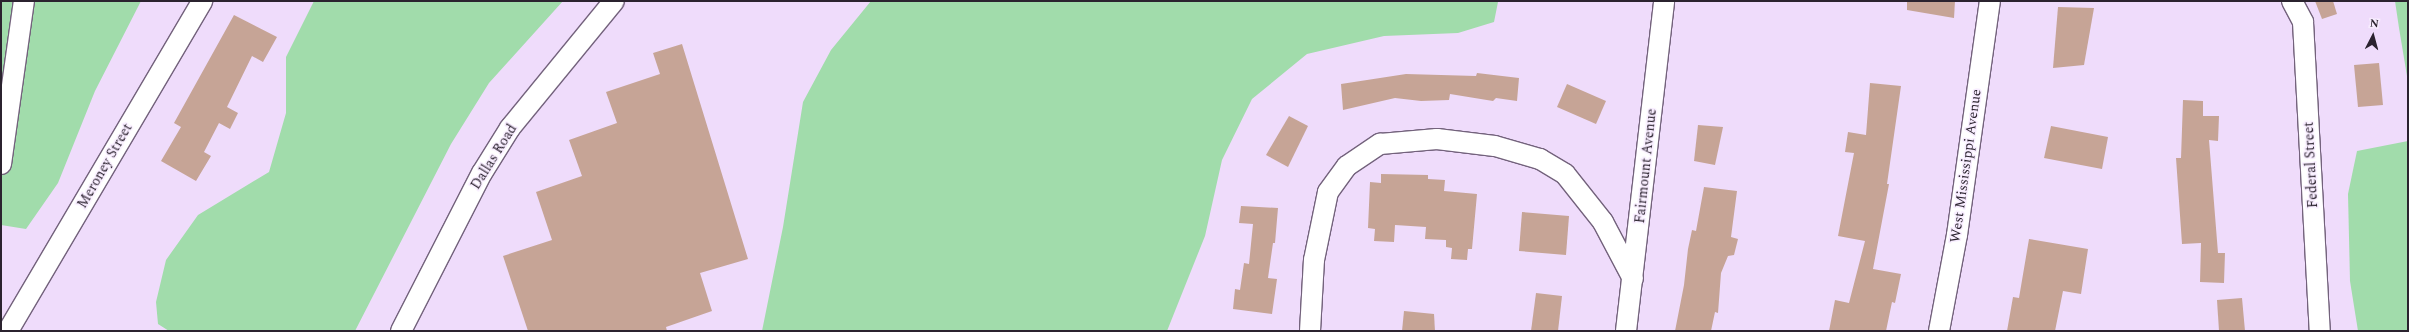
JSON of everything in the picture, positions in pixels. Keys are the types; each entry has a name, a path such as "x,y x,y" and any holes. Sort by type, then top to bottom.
{"street":[{"path":"1,164 24,1"},
{"name":"Meroney Street","path":"8,331 202,1"},
{"name":"Dallas Road","path":"401,331 482,172 510,128 614,1"},
{"name":"Fairmount Avenue","path":"1626,331 1664,1"},
{"name":"West Mississippi Avenue","path":"1939,331 1957,235 1990,1"},
{"name":"Federal Street","path":"2292,1 2303,22 2320,331"},
{"path":"1310,331 1314,260 1328,192 1347,166 1380,144 1437,139 1495,146 1540,159 1564,174 1602,222 1633,279"}],"green space":[{"path":"1,1 141,1 95,91 58,183 26,229 1,225"},
{"path":"314,1 563,1 489,83 451,144 355,331 169,331 158,324 156,302 166,260 198,215 269,172 286,113 286,57"},
{"path":"871,1 1498,2 1494,22 1458,33 1384,36 1307,54 1252,99 1222,160 1205,236 1167,331 762,331 783,227 803,102 831,50"},
{"path":"2395,1 2408,1 2408,82 2399,28"},
{"path":"2408,141 2408,331 2358,331 2350,281 2348,194 2357,151"}],"building":[{"path":"1907,1 1955,1 1954,18 1907,10"},
{"path":"2315,1 2333,1 2337,14 2322,19"},
{"path":"2058,7 2094,8 2084,65 2053,68"},
{"path":"234,15 277,37 263,62 252,56 227,107 238,113 230,129 219,123 204,152 211,156 196,181 161,161 181,127 174,123"},
{"path":"682,44 748,259 700,273 712,311 666,327 667,331 528,331 503,256 552,240 536,192 582,176 569,140 617,123 606,92 660,74 653,53"},
{"path":"2379,63 2383,105 2358,107 2354,65"},
{"path":"1477,73 1519,78 1517,101 1496,98 1493,101 1450,94 1449,100 1421,101 1395,98 1343,110 1341,84 1406,74 1476,76"},
{"path":"1870,83 1901,86 1887,184 1889,184 1873,269 1901,274 1895,303 1892,302 1886,331 1829,331 1835,300 1849,303 1865,241 1838,236 1854,153 1845,152 1848,132 1866,135"},
{"path":"1567,84 1606,101 1596,124 1557,107"},
{"path":"2183,100 2203,101 2203,116 2219,116 2218,141 2209,140 2218,253 2225,253 2224,283 2200,282 2201,243 2182,244 2176,158 2181,158"},
{"path":"1289,116 1308,126 1288,167 1266,155"},
{"path":"1698,125 1723,127 1715,165 1694,161"},
{"path":"2051,126 2108,137 2102,169 2044,158"},
{"path":"1381,174 1428,175 1428,179 1445,180 1444,191 1477,194 1472,249 1468,249 1467,260 1451,259 1452,248 1446,247 1446,240 1425,239 1426,227 1395,225 1394,242 1374,241 1375,229 1368,228 1370,182 1381,183"},
{"path":"1704,187 1737,191 1731,237 1738,239 1734,255 1728,256 1721,273 1718,313 1715,312 1711,331 1675,331 1684,285 1688,249 1692,230 1696,231"},
{"path":"1241,206 1278,208 1275,243 1273,243 1268,278 1277,279 1272,314 1233,309 1235,289 1240,290 1244,263 1249,264 1253,224 1239,223"},
{"path":"1522,212 1569,216 1566,255 1519,251"},
{"path":"2029,239 2088,249 2081,294 2063,291 2055,331 2007,331 2013,297 2019,298"},
{"path":"1536,293 1562,296 1558,331 1531,331"},
{"path":"2242,298 2245,331 2219,331 2217,300"},
{"path":"1404,311 1434,314 1435,331 1402,331"}]}
